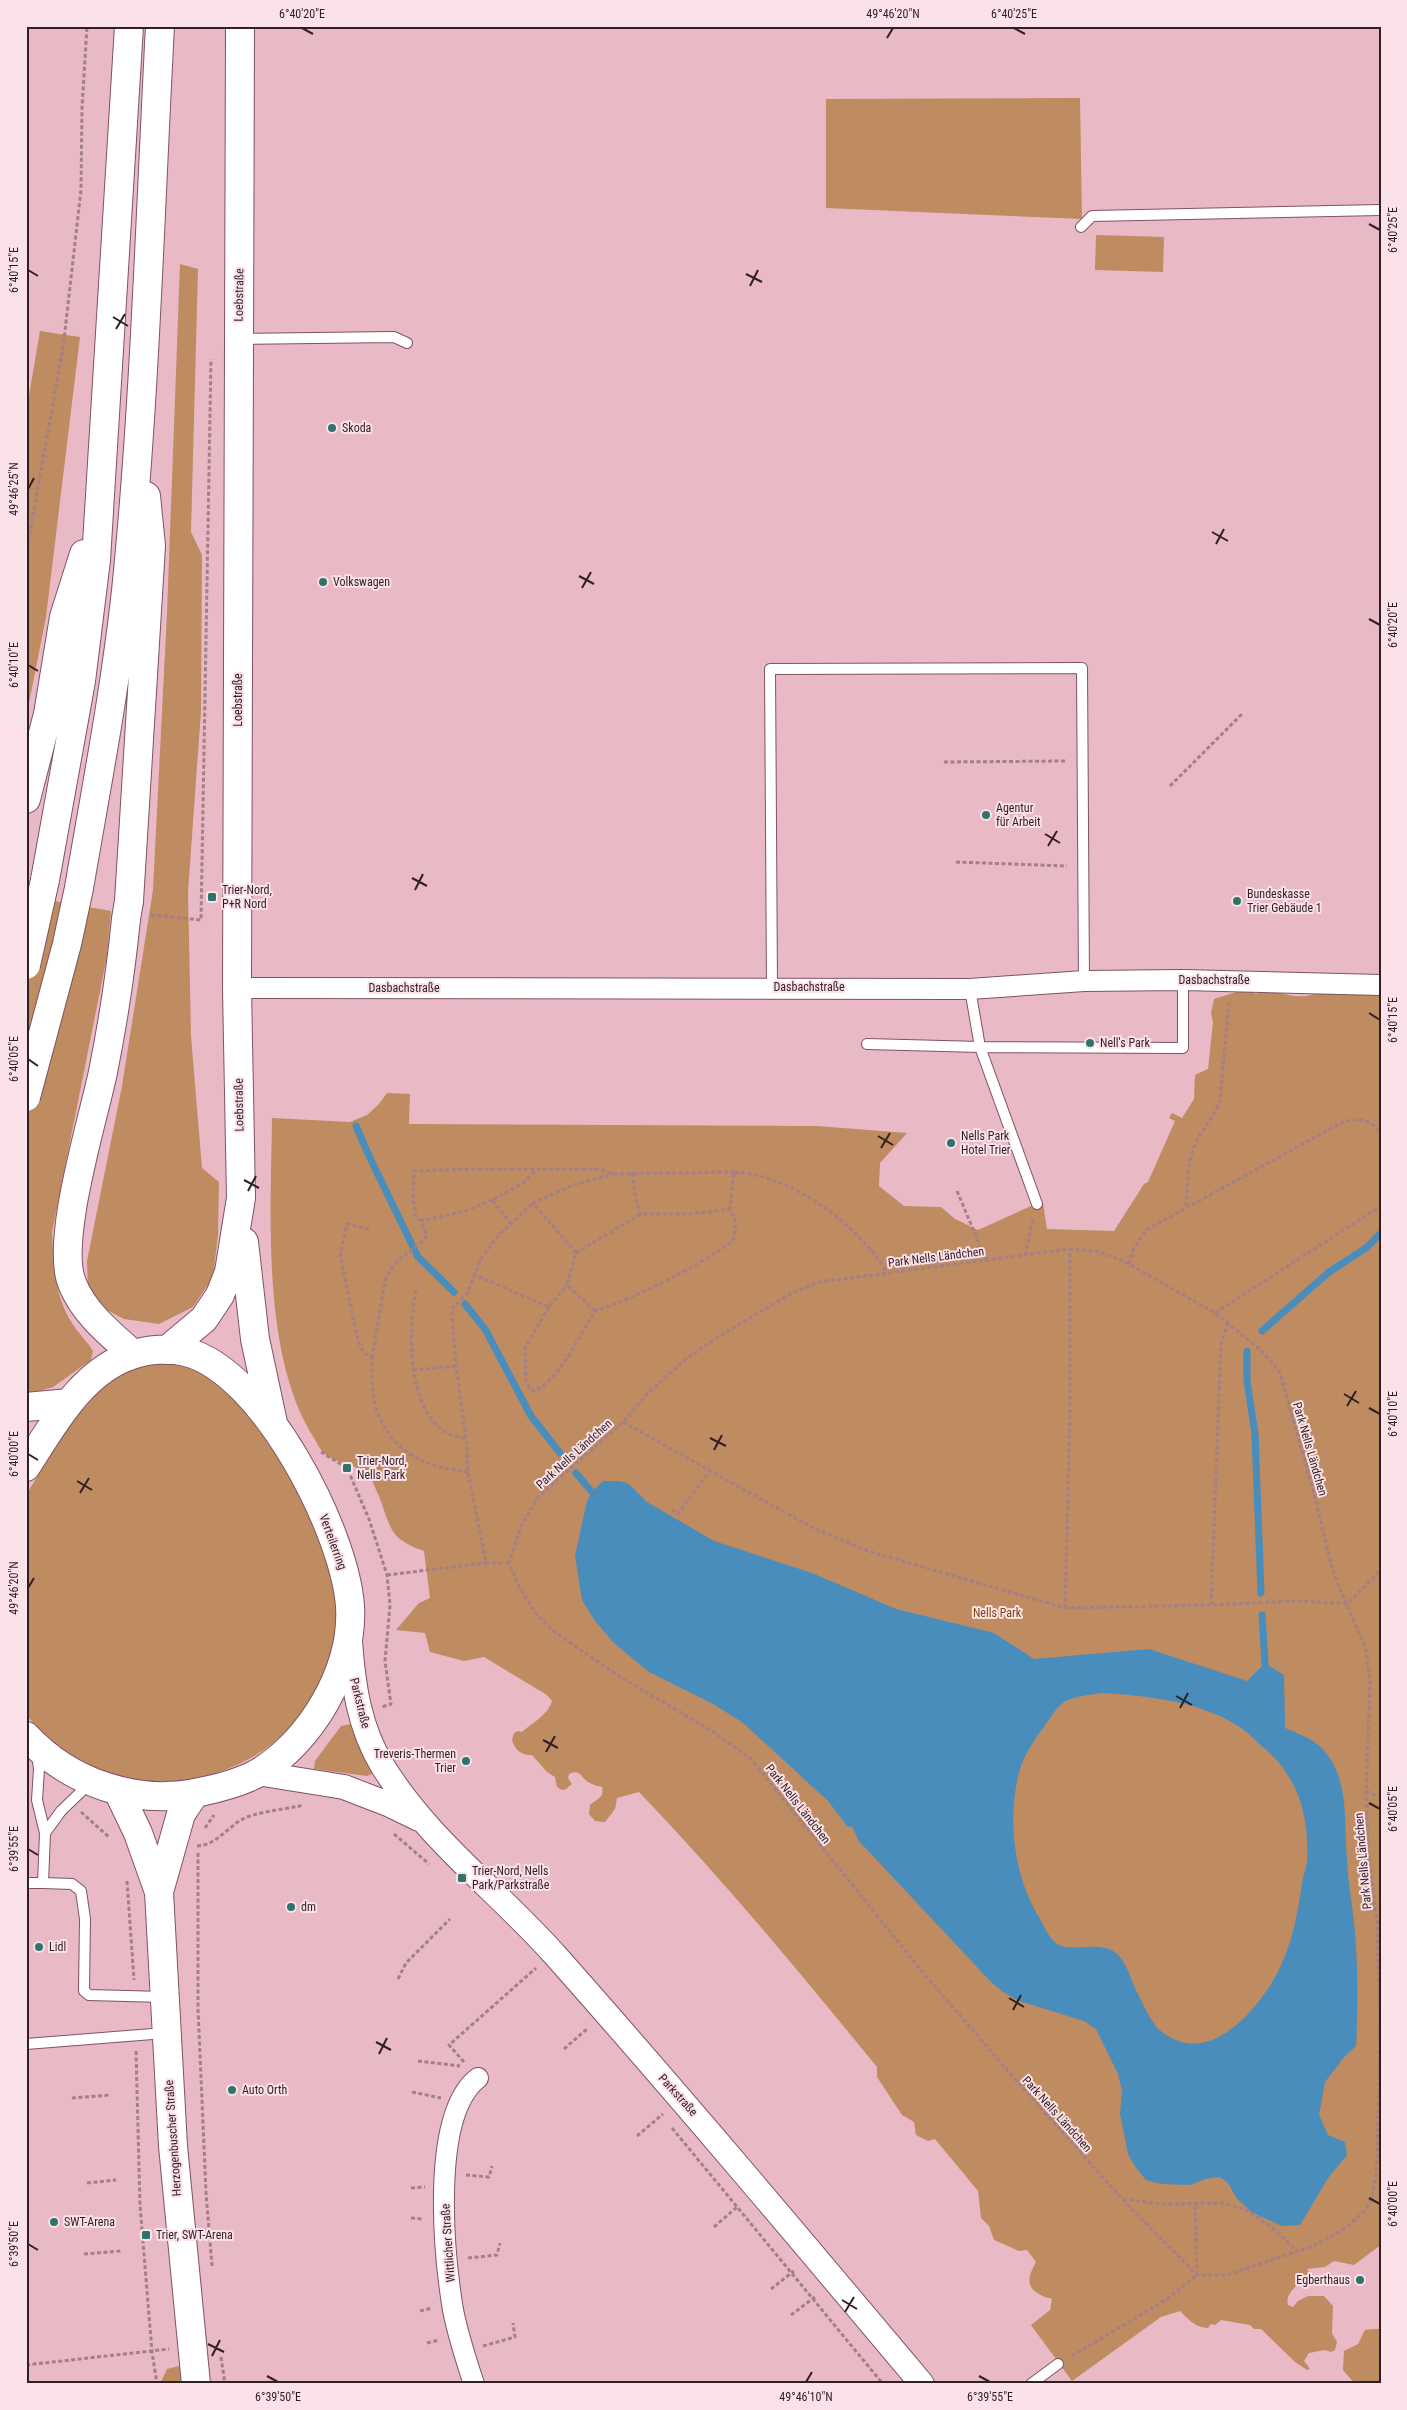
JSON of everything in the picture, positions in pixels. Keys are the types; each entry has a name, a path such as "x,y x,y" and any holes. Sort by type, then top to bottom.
{"main road":[{"path":"26,964 45,880 81,681 96,560 129,26"},
{"path":"26,1097 68,944 118,654 139,438 160,26"},
{"name":"Loebstraße","path":"167,1350 204,1319 220,1296 229,1272 241,1198 237,988 240,26"},
{"path":"133,1354 107,1331 81,1301 71,1282 67,1246 73,1208 103,1070 127,910 151,546 139,438"},
{"path":"26,799 48,714 64,617 99,507"},
{"path":"241,1198 246,1269 255,1339 274,1427"},
{"name":"Verteilerring","path":"26,1467 70,1403 92,1379 119,1360 133,1354 167,1350 186,1352 217,1368 238,1386 274,1427 287,1446 318,1503 341,1556 348,1587 349,1632 343,1665 331,1692 314,1720 292,1746 257,1773 235,1783 195,1794 158,1796 118,1790 91,1781 65,1768 31,1741"},
{"path":"26,1407 70,1403"},
{"name":"Herzogenbuscher Straße","path":"118,1790 138,1834 159,1892 173,2146 196,2384"},
{"name":"Herzogenbuscher Straße","path":"159,1892 181,1814 195,1794"}],"street":[{"name":"Dasbachstraße","path":"237,988 772,987 970,989 1084,981 1183,980 1381,985"},
{"name":"Parkstraße","path":"349,1632 353,1686 368,1737 382,1765 420,1819 553,1953 682,2098 922,2384"},
{"name":"Parkstraße","path":"257,1773 344,1787 420,1819"},
{"name":"Wittlicher Straße","path":"474,2384 463,2351 453,2310 444,2221 449,2139 459,2101 471,2083 478,2078"}],"lane":[{"path":"1081,227 1092,216 1381,210"},
{"path":"239,339 394,337 406,343"},
{"path":"772,987 770,669 1082,668 1084,981"},
{"path":"867,1044 1183,1048 1183,980"},
{"path":"970,989 980,1046 1037,1204"},
{"path":"31,1741 39,1769 37,1800 44,1833 43,1883"},
{"path":"44,1833 70,1801 91,1781"},
{"path":"26,1883 72,1884 81,1891 85,1919 83,1987 86,1994 165,1998"},
{"path":"26,2044 166,2033"},
{"path":"1031,2384 1058,2364"}],"path":[{"path":"26,554 63,348 81,190 82,108 87,26"},
{"path":"201,920 212,353"},
{"path":"1170,786 1243,713"},
{"path":"944,762 1082,761"},
{"path":"956,862 1083,866"},
{"path":"1186,1206 1192,1152 1199,1136 1216,1113 1220,1100 1231,980"},
{"path":"1129,1264 1134,1248 1146,1230 1186,1206 1341,1122 1362,1119 1371,1124 1381,1135"},
{"path":"468,1472 429,1465 399,1445 384,1424 376,1408 372,1358 385,1282 389,1271 400,1257 419,1245 427,1235 421,1222 416,1218 413,1200 414,1171 598,1169 614,1174"},
{"path":"421,1222 466,1211 492,1200 523,1183 536,1170"},
{"path":"730,1209 706,1213 641,1214 576,1253 567,1285 548,1307 525,1348 526,1383 533,1391 540,1388 559,1368 595,1311 609,1307 660,1283 733,1241 736,1222 730,1209 734,1172"},
{"path":"486,1563 468,1472 466,1438 451,1329 453,1307 467,1294 473,1274 481,1258 496,1238 533,1203 573,1185 614,1174 748,1172 781,1184 826,1208 874,1250 888,1272"},
{"path":"632,1173 637,1205 641,1214"},
{"path":"957,1190 986,1260"},
{"path":"492,1200 511,1224"},
{"path":"533,1203 576,1253"},
{"path":"1025,1255 1037,1204"},
{"path":"1215,1313 1381,1206"},
{"path":"369,1230 347,1224 340,1254 358,1341 364,1353 372,1358"},
{"path":"1065,1608 1070,1415 1070,1249"},
{"name":"Park Nells Ländchen","path":"1070,1249 1100,1252 1129,1264 1215,1313 1262,1351 1280,1373 1315,1497 1333,1572 1366,1650 1370,1683 1366,1791 1368,1853 1377,1920 1380,2030 1375,2178 1370,2202 1360,2216 1322,2242 1227,2275 1196,2275 1122,2199 924,1974 751,1760 712,1730 622,1678 553,1631 535,1613 520,1588 509,1563 521,1526 538,1497 623,1422 647,1394 686,1359 790,1294 819,1282 986,1260 1070,1249"},
{"path":"473,1274 548,1307"},
{"path":"567,1285 595,1311"},
{"path":"416,1290 411,1321 414,1370 431,1422 450,1435 466,1438"},
{"path":"1211,1606 1221,1344 1228,1323"},
{"path":"414,1370 456,1366"},
{"path":"623,1422 709,1472 811,1527 868,1551 1065,1608 1211,1606 1298,1601 1346,1604 1381,1570"},
{"path":"316,1450 347,1468 369,1519 387,1575 486,1563 509,1563"},
{"path":"672,1510 678,1514 709,1472"},
{"path":"1366,1791 1381,1798"},
{"path":"70,1801 107,1834 116,1845"},
{"path":"212,2268 206,2193 201,2038 198,2008 196,1870 198,1846 204,1828 214,1815 223,1811"},
{"path":"390,1831 435,1870"},
{"path":"126,1879 135,1997"},
{"path":"398,1979 406,1963 450,1919"},
{"name":"Park Nells Ländchen","path":"1377,1920 1381,1924"},
{"path":"418,2061 468,2067 449,2045 553,1953"},
{"path":"530,1966 541,1977"},
{"path":"564,2049 587,2028 593,2036"},
{"path":"136,2035 137,2142 152,2352 157,2384"},
{"path":"412,2092 459,2101"},
{"path":"72,2098 110,2095"},
{"path":"637,2136 682,2098"},
{"path":"655,2108 814,2297 883,2384"},
{"path":"1376,2160 1381,2156"},
{"path":"446,2173 489,2177 492,2166"},
{"path":"87,2183 116,2180"},
{"path":"1122,2199 1160,2204 1223,2203 1246,2210 1273,2228 1297,2251"},
{"path":"1058,2364 1123,2327 1167,2298 1196,2275 1195,2204"},
{"path":"714,2227 737,2207"},
{"path":"448,2261 497,2255 500,2243"},
{"path":"84,2254 121,2251"},
{"path":"771,2289 814,2255"},
{"path":"791,2314 835,2280"},
{"path":"463,2351 514,2337 512,2323"},
{"path":"26,2365 152,2352 219,2342 225,2384"}],"green space":[{"path":"1080,98 1082,219 826,208 826,99"},
{"path":"1096,235 1164,237 1163,272 1095,270"},
{"path":"180,264 198,269 191,532 202,555 201,711 188,892 191,1036 202,1168 219,1182 218,1235 213,1277 193,1307 159,1324 124,1319 101,1307 88,1289 87,1261 122,1086 153,890 167,613"},
{"path":"40,331 80,337 46,617 26,718 26,413"},
{"path":"26,896 111,911 107,956 52,1232 58,1291 66,1313 93,1351 91,1360 53,1387 26,1395"},
{"name":"Nells Park","path":"1338,974 1353,976 1381,989 1381,2247 1378,2247 1354,2265 1334,2261 1325,2267 1307,2269 1309,2272 1291,2291 1288,2305 1293,2307 1298,2301 1308,2296 1324,2296 1333,2306 1332,2333 1337,2342 1335,2350 1331,2352 1325,2350 1309,2353 1304,2361 1310,2369 1307,2370 1295,2362 1261,2329 1254,2329 1250,2325 1221,2320 1215,2325 1211,2324 1208,2328 1204,2328 1192,2322 1180,2311 1161,2317 1072,2381 1031,2325 1050,2310 1052,2299 1036,2292 1030,2284 1031,2272 1036,2262 1027,2250 1019,2251 994,2240 989,2226 981,2218 978,2191 935,2139 928,2141 916,2135 914,2122 902,2115 877,2077 877,2067 701,1858 639,1792 617,1798 615,1809 605,1822 595,1821 589,1814 590,1805 601,1796 602,1787 590,1783 579,1773 573,1772 569,1774 568,1778 572,1784 562,1790 557,1787 555,1777 547,1772 532,1755 522,1753 515,1747 512,1740 514,1733 522,1732 550,1706 552,1701 547,1695 484,1657 464,1661 430,1652 425,1633 396,1630 419,1603 430,1598 424,1551 404,1542 393,1531 373,1483 366,1474 355,1467 330,1458 322,1451 297,1404 285,1366 277,1326 273,1283 271,1240 272,1118 350,1122 367,1115 387,1093 410,1094 409,1124 817,1126 907,1133 880,1163 879,1186 904,1206 941,1207 955,1219 978,1230 1031,1206 1043,1203 1047,1229 1114,1231 1144,1184 1148,1182 1175,1121 1169,1118 1172,1113 1182,1118 1194,1099 1195,1075 1208,1069 1213,1022 1211,1013 1214,999 1246,989 1256,994 1267,989 1294,996 1309,996 1321,990"},
{"path":"170,1363 202,1373 225,1390 247,1413 275,1451 302,1498 320,1538 333,1580 336,1621 324,1675 298,1720 259,1753 214,1774 164,1781 113,1774 66,1752 26,1714 26,1495 67,1428 106,1383 123,1372 147,1364"},
{"path":"357,1723 374,1769 372,1774 367,1776 314,1769 315,1761 341,1726"},
{"path":"1381,2329 1381,2384 1355,2384 1343,2370 1344,2351 1358,2344 1365,2330"},
{"path":"179,2366 182,2384 160,2384 167,2369"}],"water":[{"path":"603,1481 620,1481 629,1484 647,1502 714,1541 812,1573 896,1609 994,1633 1034,1659 1149,1649 1247,1681 1265,1663 1284,1675 1285,1728 1311,1740 1327,1753 1341,1784 1345,1809 1357,1975 1356,2046 1345,2056 1325,2082 1319,2115 1328,2135 1345,2142 1347,2155 1328,2178 1300,2225 1282,2226 1253,2213 1237,2199 1228,2183 1220,2177 1205,2179 1190,2185 1161,2184 1146,2180 1128,2154 1120,2114 1122,2091 1118,2074 1096,2029 1084,2021 1019,2001 1003,1992 991,1982 858,1840 853,1828 847,1826 828,1801 742,1722 713,1704 649,1672 614,1643 595,1621 582,1600 575,1556 587,1501 592,1492","holes":["1101,1693 1157,1698 1194,1706 1228,1720 1247,1732 1278,1761 1290,1778 1302,1806 1307,1833 1307,1862 1292,1936 1280,1968 1249,2013 1230,2030 1209,2041 1187,2043 1175,2040 1159,2030 1146,2010 1123,1961 1113,1951 1106,1948 1064,1947 1057,1944 1050,1938 1022,1881 1015,1843 1014,1805 1020,1769 1031,1745 1055,1711 1066,1701"]}],"waterway":[{"path":"356,1126 418,1257 454,1292"},
{"path":"1262,1331 1329,1272 1366,1248 1381,1233"},
{"path":"465,1304 485,1329 531,1416 560,1453"},
{"path":"1247,1351 1247,1381 1255,1434 1261,1593"},
{"path":"576,1473 592,1492"},
{"path":"1262,1615 1265,1663"}],"place":[{"name":"Skoda","path":"332,428"},
{"name":"Volkswagen","path":"323,582"},
{"name":"Agentur für Arbeit","path":"986,815"},
{"name":"Trier-Nord, P+R Nord","path":"212,897"},
{"name":"Bundeskasse Trier Gebäude 1","path":"1237,901"},
{"name":"Nell's Park","path":"1090,1043"},
{"name":"Nells Park Hotel Trier","path":"951,1143"},
{"name":"Trier-Nord, Nells Park","path":"347,1468"},
{"name":"Treveris-Thermen Trier","path":"466,1761"},
{"name":"Trier-Nord, Nells Park/Parkstraße","path":"462,1878"},
{"name":"dm","path":"291,1907"},
{"name":"Lidl","path":"39,1947"},
{"name":"Auto Orth","path":"232,2090"},
{"name":"SWT-Arena","path":"54,2222"},
{"name":"Trier, SWT-Arena","path":"146,2235"},
{"name":"Egberthaus","path":"1360,2280"}]}
